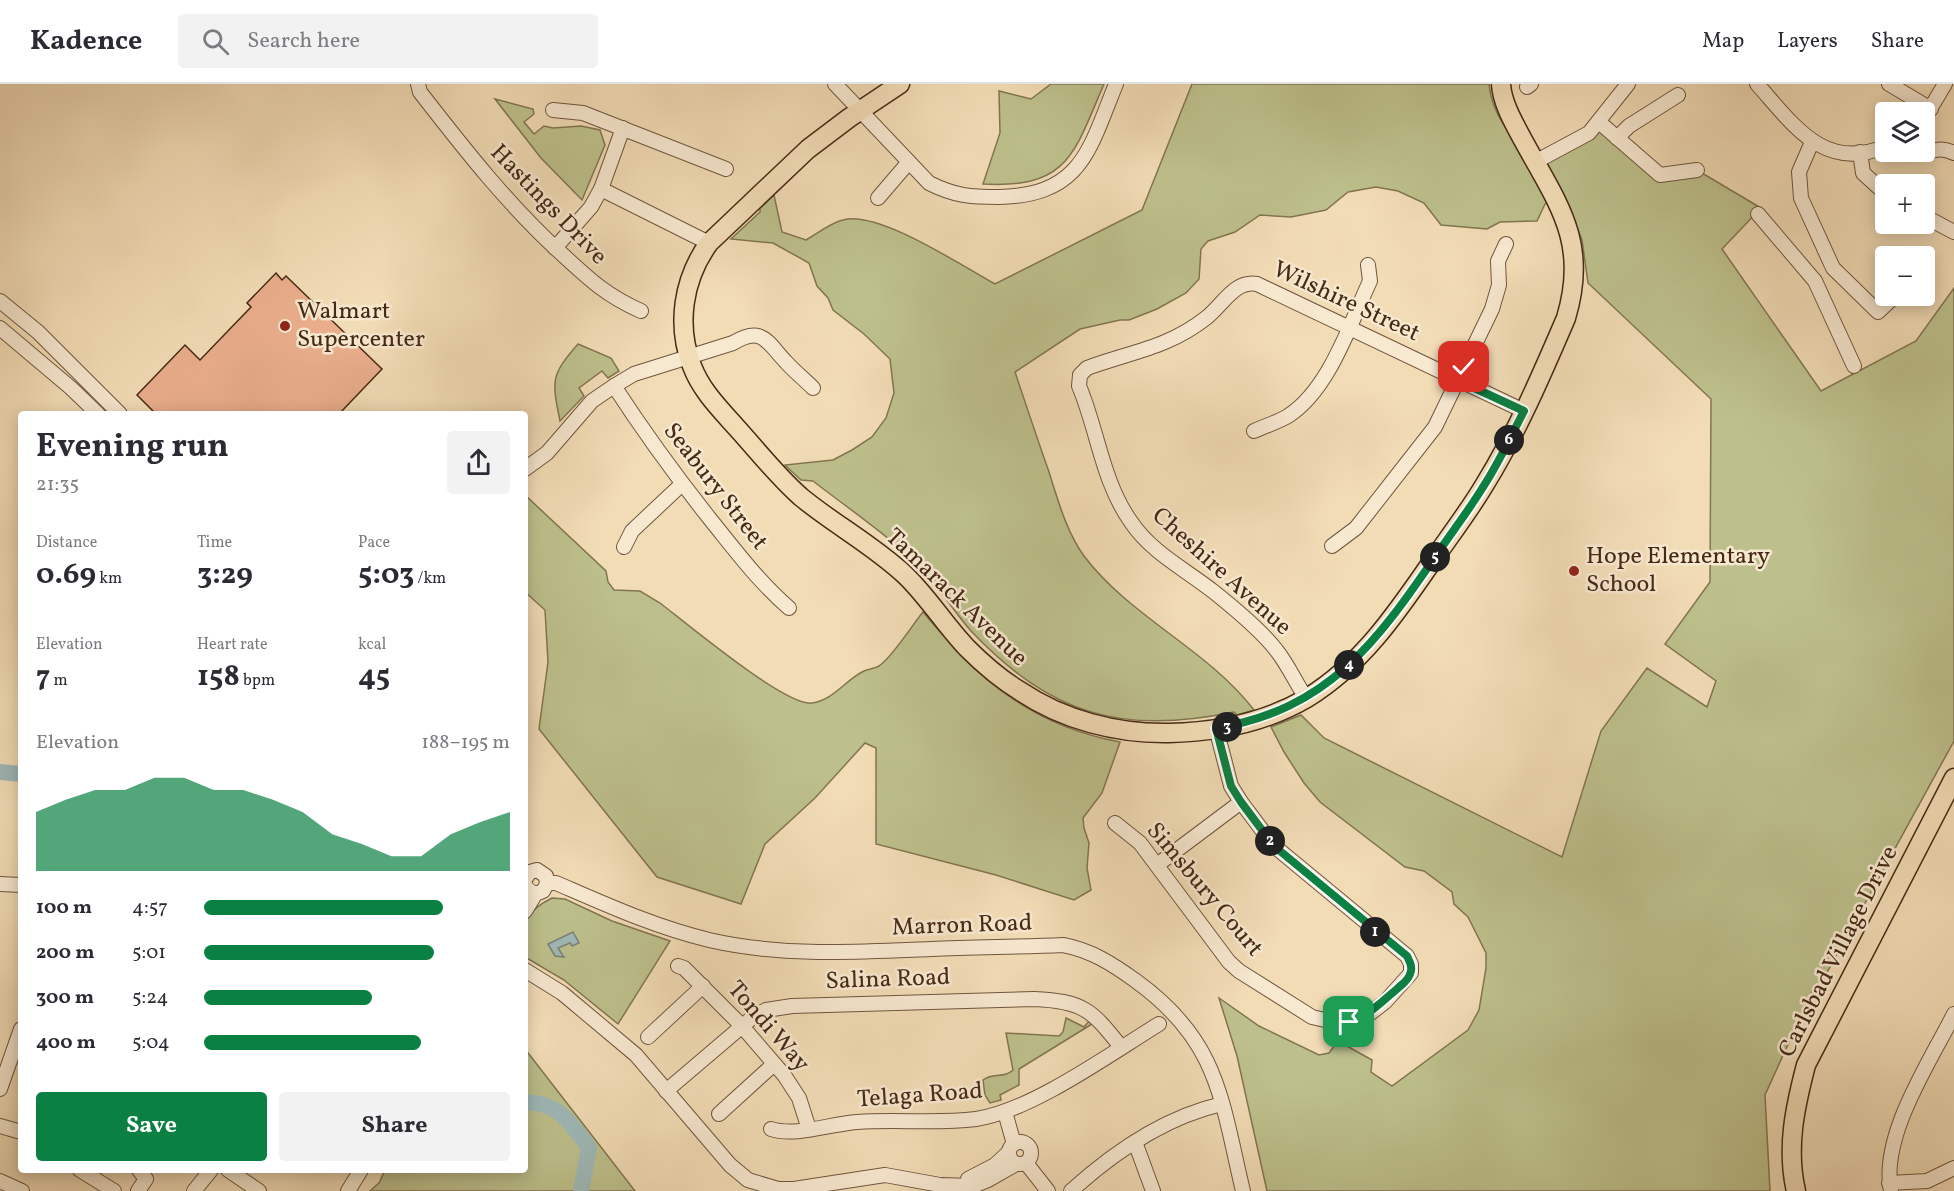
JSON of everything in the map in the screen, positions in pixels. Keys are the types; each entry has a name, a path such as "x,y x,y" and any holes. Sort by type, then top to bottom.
{"main road":[{"name":"Tamarack Avenue","path":"900,84 866,115 808,149 709,243 700,256 685,296 683,326 689,357 705,392 783,480 802,498 877,550 908,577 967,647 991,671 1022,693 1052,709 1083,721 1115,729 1147,733 1188,732 1216,728 1240,724 1276,713 1306,698 1341,673 1388,624 1483,487 1524,411 1566,318 1575,284 1575,261 1569,228 1511,118 1501,84"},
{"name":"Carlsbad Village Drive","path":"1796,1191 1792,1175 1791,1138 1797,1098 1806,1065 1954,778"}],"street":[{"name":"Hastings Drive","path":"418,84 420,92 486,177 520,215 604,292 641,311"},
{"path":"835,84 928,183 947,192 966,197 1022,196 1047,190 1066,179 1079,166 1090,147 1116,84"},
{"path":"1535,162 1589,133 1628,84"},
{"path":"1757,84 1812,142 1821,147 1848,153 1875,151"},
{"path":"1889,84 1912,102"},
{"path":"1935,102 1945,84"},
{"path":"1617,138 1629,126 1678,95"},
{"path":"553,110 583,112 726,169"},
{"path":"1599,122 1660,175 1697,170"},
{"path":"555,248 591,207 601,189 623,128"},
{"path":"1812,142 1799,172 1800,198 1833,268 1878,312 1884,306"},
{"path":"1935,149 1954,153"},
{"path":"1860,152 1863,173 1875,184"},
{"path":"878,198 908,163"},
{"path":"601,189 709,243"},
{"path":"1758,214 1815,281 1854,366"},
{"path":"1935,222 1954,232"},
{"path":"1332,546 1356,528 1435,427 1492,309 1499,285 1498,261 1506,244"},
{"path":"1254,431 1288,416 1309,399 1325,376 1370,281 1368,265"},
{"path":"1815,281 1833,268"},
{"name":"Wilshire Street","path":"1080,375 1087,368 1168,342 1207,318 1227,300 1236,288 1246,282 1257,284 1524,411"},
{"path":"0,301 38,332 117,411"},
{"path":"0,328 95,411"},
{"path":"528,467 547,453 592,401 614,386 634,374 733,343 746,335 758,335 768,340 785,361 813,388"},
{"name":"Cheshire Avenue","path":"1080,375 1079,386 1107,474 1116,498 1131,522 1162,555 1215,592 1269,642 1278,652 1306,698"},
{"name":"Seabury Street","path":"614,386 682,484 762,584 789,608"},
{"path":"624,547 632,531 682,484"},
{"name":"Simsbury Court","path":"1115,823 1140,843 1229,962 1239,971 1312,1017 1329,1021 1349,1022 1368,1015 1385,1002 1411,973 1411,964 1407,956 1279,851 1241,802 1225,767 1216,728"},
{"path":"1157,865 1241,802"},
{"name":"Marron Road","path":"528,881 540,871 546,876 547,883 556,883 633,917 668,929 711,940 778,950 849,952 1063,945 1080,948 1130,976 1176,1013 1205,1055 1214,1074 1243,1191"},
{"path":"528,883 543,891 547,883"},
{"path":"0,884 18,885"},
{"name":"Tondi Way","path":"678,966 684,968 703,986 741,1025 774,1064 799,1098 809,1129"},
{"path":"528,972 562,993 636,1054 730,1165 748,1180 764,1185 794,1189 885,1175 940,1185 961,1184 1016,1156"},
{"path":"648,1037 703,986"},
{"name":"Salina Road","path":"666,1091 741,1025 766,1010 792,1006 1063,1000 1082,1007 1098,1018 1121,1047"},
{"path":"1954,1014 1897,1128 1887,1170 1890,1187 1927,1181 1954,1168"},
{"name":"Telaga Road","path":"771,1130 788,1133 875,1120 950,1121 1005,1112 1051,1089 1159,1024"},
{"path":"0,1089 18,1038"},
{"path":"719,1114 774,1064"},
{"path":"1071,1191 1098,1166 1135,1142 1177,1118 1222,1104"},
{"path":"1005,1112 1016,1156 1048,1191"},
{"path":"0,1126 18,1129"},
{"path":"1135,1142 1153,1191"},
{"path":"85,1173 114,1191"},
{"path":"138,1191 146,1179 144,1173"},
{"path":"194,1191 209,1173"},
{"path":"232,1173 259,1191"},
{"path":"348,1191 359,1173"},
{"path":"0,1181 22,1191"}],"green space":[{"path":"1051,84 1104,84 1075,147 1064,162 1051,173 1034,180 1012,184 983,184 1000,133 999,91 1031,99"},
{"path":"1192,84 1489,84 1494,107 1499,117 1535,162 1599,122 1660,174 1697,170 1761,208 1722,249 1821,391 1916,341 1954,288 1954,741 1819,987 1815,985 1765,1095 1770,1191 1267,1191 1237,1056 1219,998 1259,1026 1319,1055 1329,1053 1338,1041 1372,1060 1371,1072 1392,1086 1468,1030 1479,1010 1486,968 1486,953 1468,917 1454,904 1452,892 1424,871 1405,867 1320,802 1304,783 1271,727 1301,715 1324,738 1562,857 1601,731 1647,668 1707,707 1716,681 1665,644 1710,582 1711,399 1588,283 1582,240 1570,210 1561,198 1545,204 1537,221 1500,222 1487,229 1441,225 1424,203 1398,191 1376,187 1348,192 1326,210 1291,217 1260,215 1235,232 1208,241 1201,249 1199,279 1186,293 1157,309 1129,320 1080,329 1015,372 1063,515 1084,556 1123,597 1214,669 1254,710 1237,715 1234,712 1194,719 1156,721 1122,719 1090,712 1060,700 1030,682 1001,660 971,631 927,574 908,555 813,481 801,480 785,465 833,460 872,437 886,418 894,393 890,359 864,334 833,310 828,298 817,286 809,263 773,243 731,239 760,212 760,208 774,195 782,232 806,240 838,221 858,219 877,223 942,253 995,284 1142,210"},
{"path":"495,99 533,109 534,114 524,122 534,134 544,126 553,128 581,126 600,130 605,145 582,200 541,158"},
{"path":"578,344 611,358 619,371 608,378 602,371 579,388 584,396 560,421 556,379 562,364"},
{"path":"528,498 606,571 608,582 614,590 640,591 660,603 759,678 799,701 812,703 826,698 862,672 879,666 896,649 923,612 965,659 1009,696 1059,724 1120,742 1102,793 1083,818 1089,843 1087,868 1091,890 1074,900 996,875 876,844 876,748 865,743 815,798 765,844 741,904 657,877 539,729 548,662 545,610 528,595"},
{"path":"552,898 565,899 612,921 670,941 618,1024 564,980 528,959 528,917 534,909"},
{"path":"1066,1018 1084,1027 1089,1021 1092,1024 1019,1069 1019,1085 1000,1095 1001,1100 990,1103 985,1095 983,1080 1013,1070 1006,1033 1059,1036 1063,1032"},
{"path":"528,1053 635,1191 370,1191 379,1183 384,1173 528,1173"}],"water":[{"path":"573,932 579,943 572,946 570,943 558,948 564,957 555,956 548,944"}],"building":[{"name":"Walmart Supercenter","path":"276,273 282,280 286,276 382,369 342,411 153,411 137,395 185,345 200,360 251,307 247,303"}],"waterway":[{"path":"0,772 18,774"},
{"path":"528,1103 536,1103 555,1110 570,1123 589,1148 581,1191"}],"place":[{"name":"Walmart Supercenter","path":"285,326"},
{"name":"Hope Elementary School","path":"1574,571"}],"route":[{"path":"1349,1022 1368,1015 1385,1002 1405,982 1411,973 1411,964 1407,956 1274,846 1231,786 1216,728 1240,724 1276,713 1306,698 1341,673 1375,640 1407,599 1460,522 1497,464 1524,411 1457,380 1464,367"}]}
